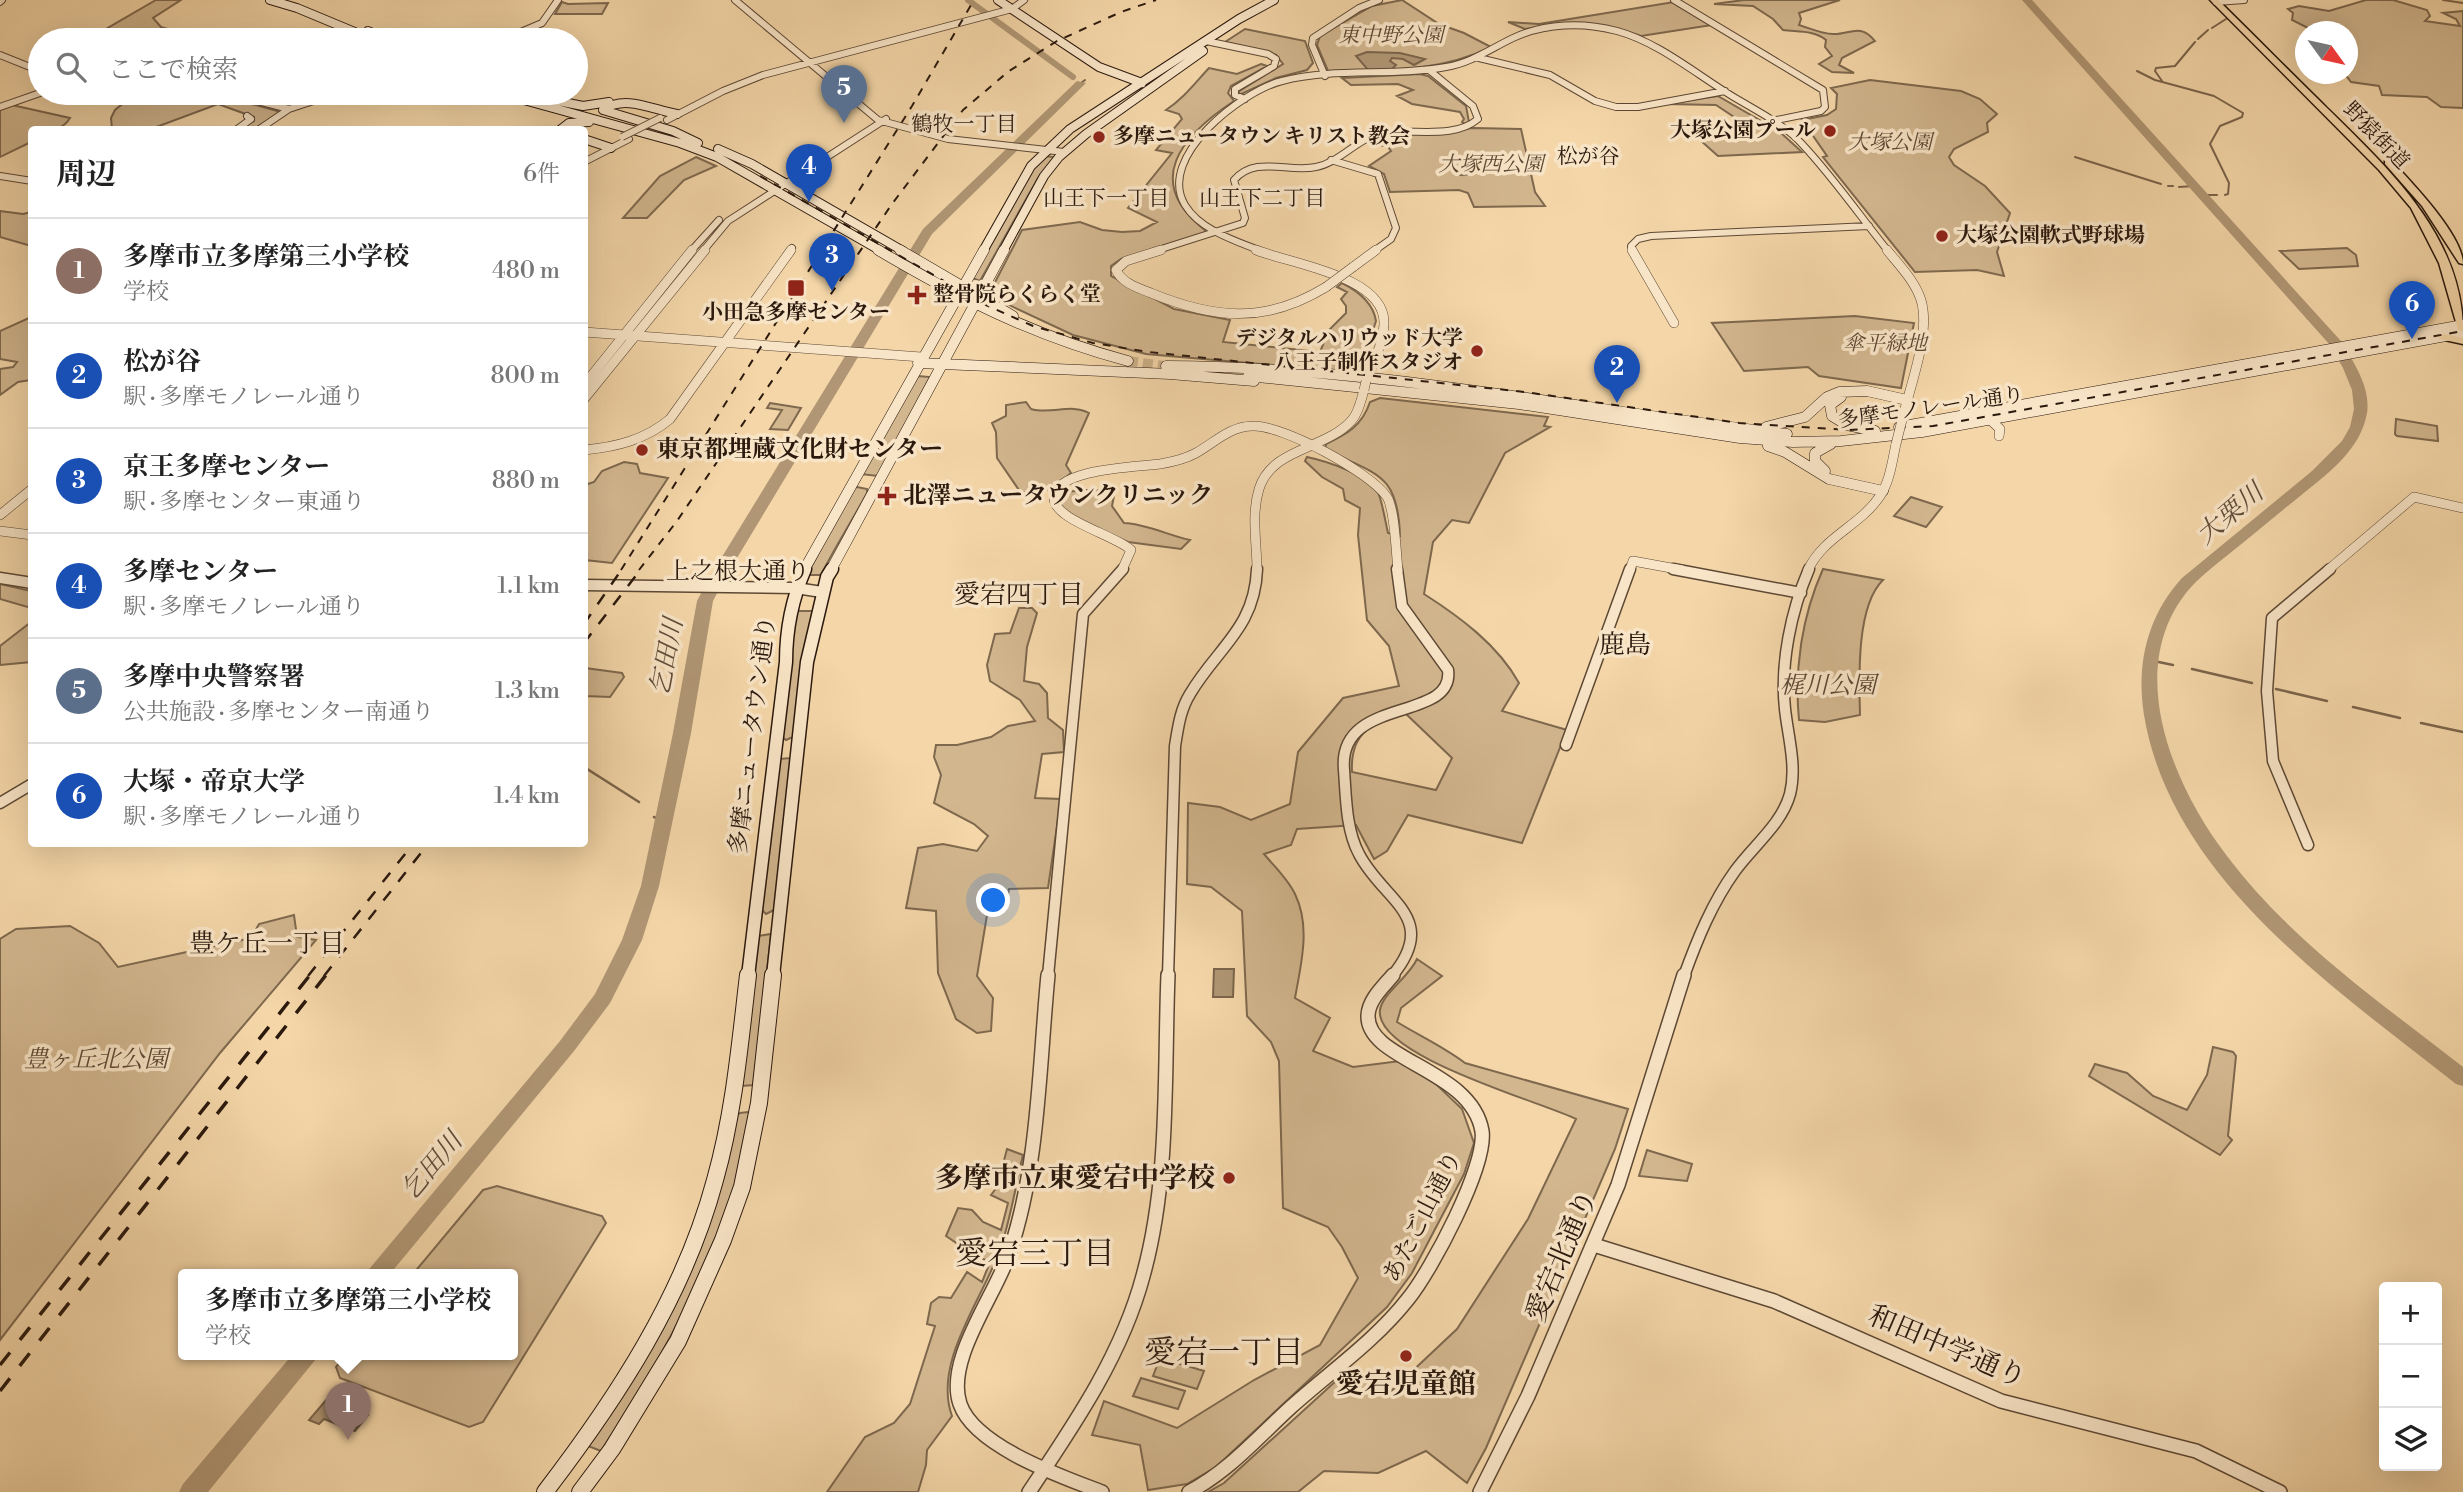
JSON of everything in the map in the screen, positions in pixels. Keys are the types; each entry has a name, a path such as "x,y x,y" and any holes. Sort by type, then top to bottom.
{"main road":[{"path":"270,0 345,28"},
{"path":"289,0 359,28"},
{"path":"998,0 1099,67 1144,84 1164,80 1248,21 1285,1"},
{"name":"多摩ニュータウン通り","path":"545,1492 617,1391 649,1337 696,1237 715,1184 732,1103 786,662 785,633 795,592 851,483 1022,177 1046,149 1239,19 1274,0"},
{"name":"野猿街道","path":"2220,1 2295,77"},
{"path":"1239,19 1248,21"},
{"name":"多摩ニュータウン通り","path":"580,1492 612,1448 678,1341 723,1240 742,1187 759,1103 807,662 822,592 839,552 1040,182 1064,152 1144,84"},
{"name":"野猿街道","path":"2302,84 2399,188 2423,219 2459,303 2463,328"},
{"name":"野猿街道","path":"2307,84 2312,86 2413,188 2463,261"},
{"path":"577,105 627,100 669,115"},
{"path":"669,115 623,102 610,104 603,110 673,131 914,269 959,289 1046,339 1130,359"},
{"path":"528,105 559,115 561,122 557,126"},
{"path":"553,105 743,160 920,260 959,289"},
{"path":"565,126 569,123 585,122 694,145"},
{"path":"2340,127 2354,128"},
{"path":"588,142 607,147"},
{"path":"2399,188 2413,188"},
{"path":"2360,348 2444,337 2463,328"},
{"path":"2322,355 2463,328"},
{"path":"2444,337 2463,341"},
{"name":"多摩モノレール通り","path":"1987,416 1875,431 1809,436 1716,430 1511,398 1248,374 1519,404 1793,442 1841,442 1884,438 1987,416 2322,355"},
{"path":"919,360 1020,370 1180,374 1512,394 1716,431 1809,436"},
{"path":"1365,386 1773,447 1786,452 1829,479 1883,491"},
{"path":"1676,434 1759,427 1794,421 1812,412 1827,397 1846,391 1867,391 1907,400"},
{"path":"1875,431 1841,422 1829,412 1830,405 1835,400 1850,395 1907,400"},
{"path":"1841,442 1817,450 1814,457 1817,464 1834,475 1883,491"},
{"path":"851,483 877,485"}],"street":[{"path":"530,28 542,23 558,0"},
{"path":"735,0 882,120 948,139 1064,152"},
{"path":"588,154 744,82 811,61 988,14 1024,0"},
{"path":"1325,76 1312,45 1313,38 1359,8 1379,0"},
{"path":"1674,0 1823,90 1825,107 1821,111 1772,121"},
{"path":"2220,1 2244,0"},
{"path":"1029,1492 1091,1395 1115,1348 1143,1278 1153,1230 1162,1136 1175,746 1179,719 1193,689 1230,646 1252,607 1258,580 1257,498 1260,485 1275,466 1348,424 1356,414 1385,321 1382,308 1370,294 1346,279 1255,251 1218,233 1189,208 1180,192 1179,174 1186,157 1205,131 1245,99 1275,83 1325,76 1429,70 1479,58 1519,35 1568,26 1596,28 1642,40 1772,121 1806,147 1912,281 1923,311 1922,341 1883,491"},
{"path":"1206,41 1268,54 1276,59 1274,66 1235,89 1236,96 1245,99"},
{"path":"0,55 28,66"},
{"path":"1479,58 1550,75 1595,102 1616,107 1638,107 1725,91"},
{"path":"1331,160 1378,174 1396,228 1391,239 1307,300 1285,309 1261,314 1227,315 1174,304 1126,281 1116,273 1117,267 1126,261 1239,226 1245,221 1234,183 1240,172 1268,166 1310,169 1375,134 1460,129 1474,125 1478,119 1476,109 1429,70"},
{"path":"0,107 28,97"},
{"path":"273,105 289,109"},
{"path":"264,126 289,109 301,105"},
{"path":"242,126 251,119 247,117"},
{"path":"588,381 719,230 738,212 782,181 882,120"},
{"path":"588,159 607,147"},
{"path":"0,176 28,180"},
{"path":"1674,323 1632,251 1631,246 1638,239 1651,236 1869,226"},
{"path":"588,449 635,440 664,425 724,346 792,248"},
{"path":"588,333 626,338 919,360"},
{"path":"588,338 626,338"},
{"path":"588,393 626,338"},
{"path":"1987,416 2000,429 1999,436"},
{"path":"1102,1492 989,1437 969,1420 960,1403 958,1382 962,1360 1009,1257 1024,1199 1033,1137 1083,614 1098,592 1124,569 1130,559 1130,550 1124,541 1070,519 1054,503 1054,495 1058,488 1075,476 1190,457 1226,433 1245,426 1279,430 1308,446"},
{"name":"あたご山通り","path":"1189,1492 1224,1468 1404,1304 1423,1278 1476,1169 1482,1149 1482,1132 1469,1101 1440,1076 1376,1038 1369,1024 1368,1011 1372,1000 1401,968 1410,952 1412,930 1401,906 1364,864 1350,834 1344,762 1345,747 1362,726 1440,694 1450,678 1448,670 1402,606 1389,500 1384,489 1308,446"},
{"path":"0,506 28,483"},
{"name":"愛宕北通り","path":"1480,1492 1524,1408 1631,1151 1681,977 1710,913 1742,862 1778,817 1791,793 1792,774 1784,705 1785,674 1790,633 1808,569 1816,555 1869,510 1883,491"},
{"path":"0,515 28,492"},
{"path":"2308,845 2273,761 2267,691 2272,618 2414,497 2463,508"},
{"path":"0,531 28,534"},
{"path":"0,538 28,542"},
{"path":"1566,745 1633,561 1801,593"},
{"path":"0,578 28,582"},
{"name":"上之根大通り","path":"588,585 703,590"},
{"name":"上之根大通り","path":"588,592 822,592"},
{"path":"0,803 28,786"},
{"name":"和田中学通り","path":"1594,1245 1774,1301 1925,1369 2024,1409 2196,1451 2280,1492"}],"green space":[{"path":"156,0 181,0 153,18 164,28 107,28"},
{"name":"東中野公園","path":"1402,0 1439,24 1491,47 1451,62 1431,66 1328,71 1317,45 1320,36 1372,6"},
{"path":"1744,0 1840,0 1799,13 1799,25 1829,34 1864,32 1875,41 1842,58 1839,65 1854,73 1832,72 1819,64 1832,56 1825,47 1826,40 1816,34 1783,30 1773,19 1753,6 1714,4"},
{"path":"2366,0 2393,0 2427,10 2430,16 2425,21 2460,26 2456,19 2443,13 2463,11 2463,108 2441,107 2427,97 2382,95 2379,86 2358,83 2358,21 2295,22 2292,20 2293,13 2288,9 2299,6 2329,11"},
{"path":"562,2 608,3 602,14 555,14"},
{"path":"1674,2 1712,25 1641,36 1617,28 1559,24 1525,29 1508,22 1539,24"},
{"path":"1245,29 1305,41 1313,63 1307,70 1276,78 1239,95 1238,92 1283,64 1276,55 1225,42"},
{"path":"1261,64 1267,66 1231,86 1228,93 1234,101 1198,129 1176,161 1173,178 1176,195 1187,213 1206,231 1121,259 1111,266 1111,276 1174,309 1230,320 1223,342 1320,352 1329,330 1346,313 1346,306 1341,299 1347,292 1337,287 1342,283 1364,298 1372,308 1376,321 1360,370 1354,372 1146,354 1073,335 994,298 991,290 1022,230 1080,222 1102,230 1140,231 1157,222 1128,208 1172,153 1156,150 1182,119 1179,114 1166,110 1209,68 1237,74"},
{"path":"1420,74 1428,76 1466,106 1469,122 1462,122 1464,119 1460,112 1412,104 1397,96 1413,90 1398,84 1351,85 1342,78"},
{"name":"大塚公園","path":"1870,80 1961,91 1980,99 1997,114 1987,123 1988,132 1954,149 1949,157 1954,165 1985,186 2010,213 1997,252 2004,276 1977,270 1915,272 1823,157 1827,156 1802,120 1827,115 1836,109 1837,94 1831,88"},
{"path":"1718,96 1780,132 1802,152 1718,156 1700,140 1749,127 1716,105 1665,104"},
{"path":"12,105 70,118 62,126 28,126 28,143 0,157 0,110"},
{"path":"121,105 215,105 159,126 112,126 111,118"},
{"path":"221,105 256,105 281,112 259,126 245,126 254,121 254,117"},
{"name":"大塚西公園","path":"1474,128 1521,129 1535,192 1545,206 1474,207 1468,193 1459,190 1390,192 1384,174 1369,166 1391,151 1388,147 1365,141 1378,136"},
{"path":"1043,156 1055,157 1038,178 980,281 970,277 1026,177"},
{"path":"696,157 716,166 684,180 647,218 623,218 660,176"},
{"path":"0,211 28,213 28,245 0,237"},
{"path":"2347,248 2356,255 2358,266 2299,269 2280,251"},
{"name":"傘平緑地","path":"1855,316 1914,323 1901,388 1819,376 1808,367 1744,371 1712,323"},
{"path":"28,318 28,380 18,382 0,395 0,369 13,367 17,362 0,359 0,331"},
{"path":"918,376 930,377 878,476 860,474"},
{"path":"1380,398 1548,417 1544,426 1550,427 1505,453 1469,523 1452,520 1433,542 1424,594 1477,633 1510,669 1519,683 1502,711 1567,730 1522,843 1408,815 1387,851 1374,859 1356,825 1297,829 1291,845 1264,854 1289,883 1303,919 1303,946 1295,998 1330,1018 1313,1051 1353,1067 1400,1061 1437,1085 1462,1109 1474,1143 1464,1174 1412,1273 1387,1307 1216,1467 1187,1484 1148,1490 1140,1445 1092,1435 1104,1401 1177,1428 1254,1380 1320,1345 1358,1278 1328,1227 1283,1208 1279,1061 1271,1042 1247,1016 1242,911 1211,887 1187,884 1188,803 1220,807 1251,820 1290,804 1298,752 1343,698 1399,686 1389,646 1367,620 1358,535 1360,508 1345,500 1343,489 1322,477 1305,461 1307,457 1325,462 1367,481 1379,495 1388,533 1400,536 1395,499 1389,487 1371,471 1325,449 1326,444 1347,433 1358,423 1370,402","holes":["1405,713 1452,758 1436,790 1352,772 1355,748 1365,732 1382,721"]},
{"path":"1026,402 1031,409 1075,409 1089,413 1066,465 1071,473 1052,489 1021,493 997,458 996,432 992,423 1006,416 1006,405"},
{"path":"770,403 801,408 788,430 770,429 782,410 767,408"},
{"path":"2396,419 2437,426 2438,441 2397,436"},
{"path":"624,462 637,464 640,473 668,478 612,563 588,560 588,484 594,482 602,471"},
{"path":"853,488 867,489 867,493 821,575 807,575"},
{"path":"1115,491 1112,506 1124,523 1141,525 1190,540 1181,549 1128,542 1061,511 1058,499 1065,492"},
{"path":"1911,497 1942,507 1926,527 1894,516"},
{"name":"梶川公園","path":"1823,569 1883,580 1874,592 1864,625 1860,663 1860,715 1825,722 1799,720 1798,701 1801,643 1810,605"},
{"path":"0,584 28,590 28,607 0,599"},
{"path":"1019,608 1032,608 1037,613 1027,647 1024,681 1039,684 1047,693 1048,718 1063,730 1064,752 1042,754 1035,798 1061,799 1048,888 1009,889 1006,905 987,915 977,976 993,998 991,1031 977,1033 956,1019 938,973 936,911 906,908 918,848 943,844 977,851 988,836 974,824 934,803 941,775 934,757 936,745 957,745 991,737 1008,726 1035,721 1020,700 990,681 987,665 995,634 1010,633"},
{"path":"794,611 813,611 793,737 786,740 782,737"},
{"path":"28,624 28,662 0,665 0,646"},
{"path":"588,668 622,673 624,677 610,697 588,696"},
{"path":"791,758 774,910 766,914 762,910 779,759"},
{"name":"豊ヶ丘北公園","path":"294,915 297,937 316,940 220,1053 0,1340 0,939 16,929 70,926 99,943 118,967 251,938 259,924"},
{"path":"771,934 755,1085 741,1086 758,936"},
{"path":"1417,959 1442,976 1401,1008 1397,1022 1465,1063 1628,1109 1615,1149 1486,1448 1467,1483 1426,1451 1378,1473 1324,1471 1298,1492 1208,1492 1224,1483 1349,1369 1388,1394 1457,1329 1528,1219 1576,1119 1430,1060 1403,1044 1385,1027 1380,1010 1382,1004"},
{"path":"2213,1047 2233,1052 2236,1056 2228,1136 2232,1140 2220,1155 2089,1076 2095,1064 2127,1073 2153,1096 2187,1110 2207,1075"},
{"path":"748,1112 750,1115 737,1179 709,1258 659,1357 601,1451 588,1446 654,1338 736,1116"},
{"path":"1007,1149 1023,1155 1008,1222 994,1264 955,1351 949,1373 948,1395 952,1416 927,1450 926,1465 918,1492 827,1492 865,1437 894,1423 910,1404 935,1326 927,1324 931,1303 939,1297 951,1298 967,1272 982,1282 990,1262 974,1255 946,1236 958,1208 972,1210 983,1222 1001,1230 1008,1203 991,1195 997,1187"},
{"path":"1647,1150 1692,1164 1687,1181 1639,1176"},
{"path":"497,1186 602,1216 606,1223 483,1422 469,1427 340,1378 336,1367 342,1360 518,1360 518,1269 417,1269 483,1190"},
{"path":"1160,1358 1204,1371 1197,1389 1153,1376"},
{"path":"1141,1378 1185,1391 1178,1409 1133,1396"}],"shaded area":[{"path":"1367,52 1400,53 1425,59 1414,65 1403,59 1392,58 1390,61 1396,65 1391,70 1369,71 1356,56"},
{"path":"1214,969 1234,969 1233,997 1213,997"},
{"path":"327,1399 368,1415 355,1431 324,1419 319,1424 309,1420"}],"waterway":[{"path":"968,0 1073,77"},
{"name":"大栗川","path":"2027,0 2335,343 2350,368 2361,409 2357,427 2348,443 2335,459 2202,568 2176,595 2158,627 2150,661 2150,696 2156,731 2182,799 2219,859 2244,891 2272,921 2333,976 2463,1078"},
{"path":"2443,0 2463,3"},
{"path":"2212,28 2226,19"},
{"path":"2198,39 2208,30"},
{"path":"2162,81 2155,71 2156,68 2175,66 2195,42"},
{"path":"2137,71 2155,80 2214,96 2243,113 2242,117 2220,126 2210,144 2229,183 2228,194 2225,195"},
{"name":"乞田川","path":"1081,83 1085,80"},
{"name":"乞田川","path":"380,1269 567,1046 603,998 632,940 650,886 682,733 705,601 717,578 927,232 1081,83"},
{"path":"2075,157 2161,184"},
{"path":"1450,169 1460,175 1473,174"},
{"path":"2168,186 2173,186"},
{"path":"2179,187 2194,186"},
{"path":"2202,195 2217,195"},
{"path":"2149,660 2173,665"},
{"path":"2192,669 2252,683"},
{"path":"2276,689 2327,701"},
{"path":"2353,707 2400,718"},
{"path":"2421,723 2463,732"},
{"path":"588,770 639,802"},
{"path":"654,817 663,821"},
{"name":"乞田川","path":"192,1492 303,1360"}],"tunnel":[{"path":"1128,361 1178,368"},
{"path":"1199,370 1248,376"}],"railway":[{"path":"840,221 974,0"},
{"path":"869,238 963,110 1009,71 1057,41 1121,12 1156,0"},
{"path":"760,176 840,221"},
{"path":"621,570 840,221"},
{"path":"840,221 869,238"},
{"path":"639,570 677,521 869,238"},
{"path":"869,238 986,305 1033,326 1093,343 1149,352 1525,392 1739,423 1849,430 1933,426 2463,331"},
{"path":"588,618 622,569"},
{"path":"588,638 641,569"},
{"path":"308,976 411,847"},
{"path":"324,976 426,847"},
{"path":"0,1365 310,975"},
{"path":"0,1391 326,975"}],"place":[{"name":"多摩中央警察署","path":"844,123"},
{"name":"大塚公園プール","path":"1830,131"},
{"name":"多摩ニュータウン キリスト教会","path":"1099,137"},
{"name":"多摩センター","path":"809,202"},
{"name":"大塚公園軟式野球場","path":"1942,236"},
{"name":"小田急多摩センター","path":"796,288"},
{"name":"京王多摩センター","path":"832,291"},
{"name":"整骨院らくらく堂","path":"917,295"},
{"name":"大塚・帝京大学","path":"2412,339"},
{"name":"デジタルハリウッド大学 八王子制作スタジオ","path":"1477,351"},
{"name":"松が谷","path":"1617,403"},
{"name":"東京都埋蔵文化財センター","path":"642,450"},
{"name":"北澤ニュータウンクリニック","path":"887,496"},
{"name":"多摩市立東愛宕中学校","path":"1229,1178"},
{"name":"愛宕児童館","path":"1406,1356"},
{"name":"多摩市立多摩第三小学校","path":"348,1440"}],"district":[{"name":"鶴牧一丁目","path":"964,125"},
{"name":"松が谷","path":"1588,157"},
{"name":"山王下一丁目","path":"1106,199"},
{"name":"山王下二丁目","path":"1262,199"},
{"name":"愛宕四丁目","path":"1019,595"},
{"name":"鹿島","path":"1625,645"},
{"name":"豊ケ丘一丁目","path":"267,944"},
{"name":"愛宕三丁目","path":"1035,1254"},
{"name":"愛宕一丁目","path":"1224,1353"}]}
